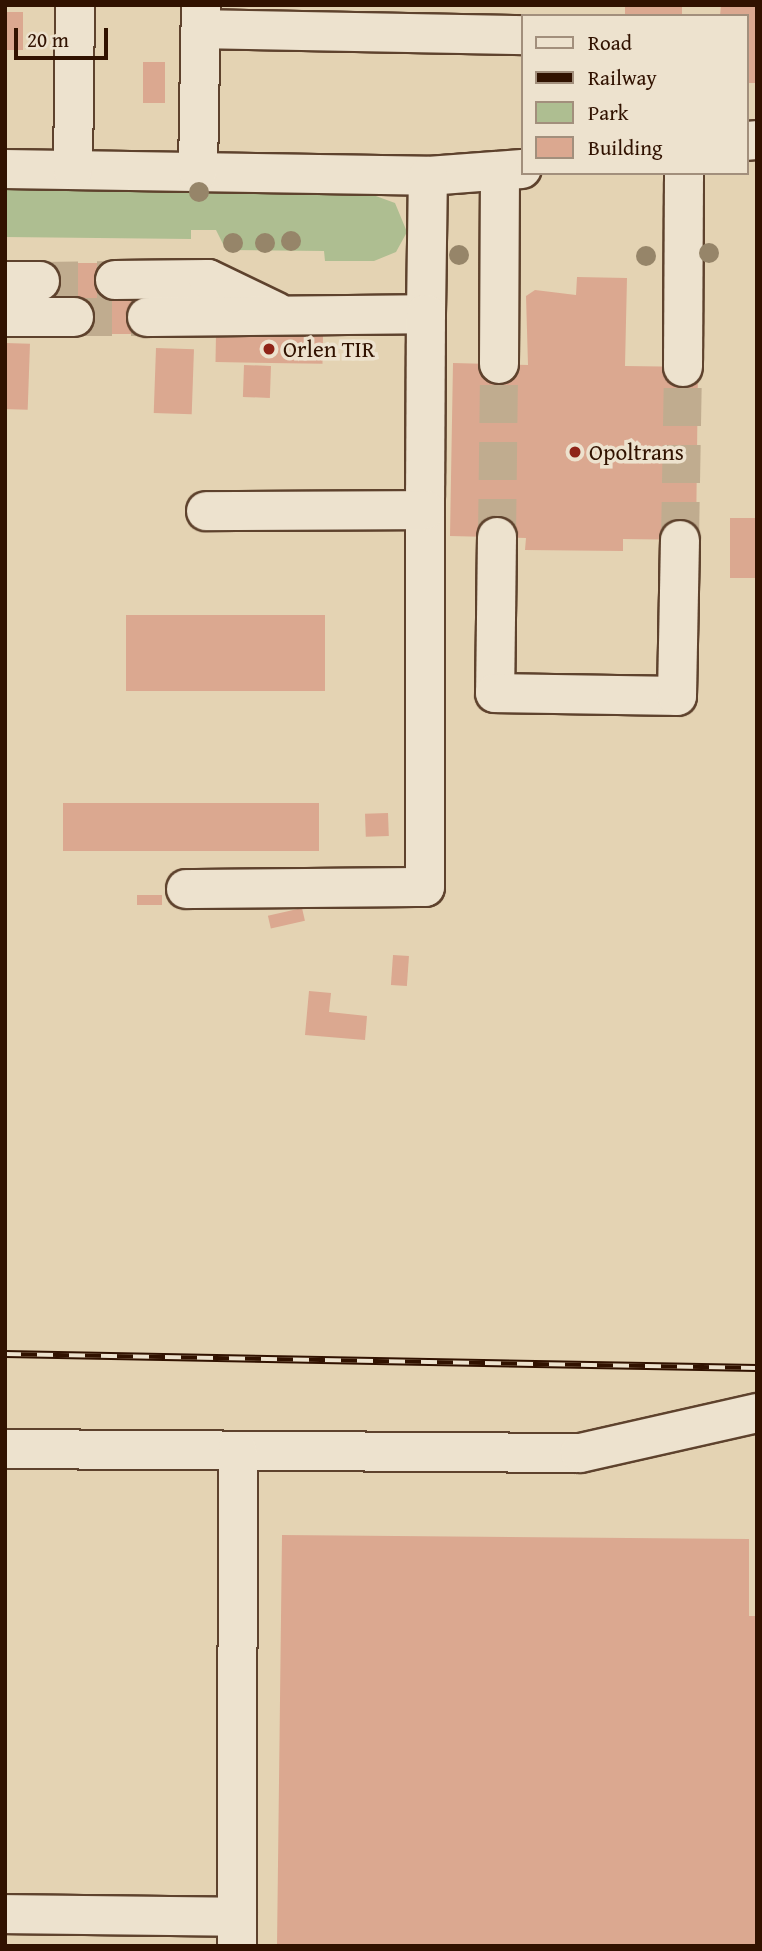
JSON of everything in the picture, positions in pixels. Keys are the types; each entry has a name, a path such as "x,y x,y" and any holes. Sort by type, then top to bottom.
{"street":[{"path":"73,170 75,5"},
{"path":"198,171 201,17 520,35"},
{"path":"5,169 428,176 511,171 499,364"},
{"path":"683,367 684,175"},
{"path":"187,889 425,887 428,176"},
{"path":"115,280 208,279 283,315"},
{"path":"147,317 426,314"},
{"path":"5,317 74,317"},
{"path":"206,511 425,510"},
{"path":"497,537 495,693 677,696 680,540"},
{"path":"5,1449 580,1453 757,1413"},
{"path":"5,1914 237,1931 238,1451"}],"green space":[{"path":"5,187 373,195 395,203 407,232 396,252 374,261 325,261 324,251 226,250 216,230 191,230 191,239 5,237"}],"building":[{"path":"625,5 682,5 682,14 625,14"},
{"path":"721,5 757,5 757,83 748,83 748,14 720,14"},
{"path":"5,12 23,12 23,50 5,50"},
{"path":"143,62 165,62 165,103 143,103"},
{"path":"40,263 115,263 147,299 147,334 74,334 40,301"},
{"path":"577,277 627,278 625,366 698,367 696,540 623,539 623,551 525,550 526,538 450,536 453,363 528,365 526,296 535,290 576,295"},
{"name":"Orlen TIR","path":"216,334 323,336 322,364 216,362"},
{"path":"5,343 30,344 28,410 5,409"},
{"path":"156,348 194,349 192,414 154,413"},
{"path":"244,365 271,366 270,398 243,397"},
{"path":"730,518 757,518 757,578 730,578"},
{"path":"126,615 325,615 325,691 126,691"},
{"path":"63,803 319,803 319,851 63,851"},
{"path":"388,813 389,836 366,837 365,814"},
{"path":"137,895 162,895 162,905 137,905"},
{"path":"302,908 305,921 271,929 268,916"},
{"path":"393,955 409,956 407,986 391,985"},
{"path":"309,991 331,993 329,1012 367,1016 365,1040 305,1035"},
{"path":"282,1535 749,1539 749,1616 757,1616 757,1946 277,1946"}],"tunnel":[{"path":"40,281 115,280"},
{"path":"74,317 147,317"},
{"path":"497,537 499,364"},
{"path":"680,540 683,367"}],"railway":[{"path":"5,1354 757,1368"}],"place":[{"name":"Orlen TIR","path":"269,349"},
{"name":"Opoltrans","path":"575,452"}]}
